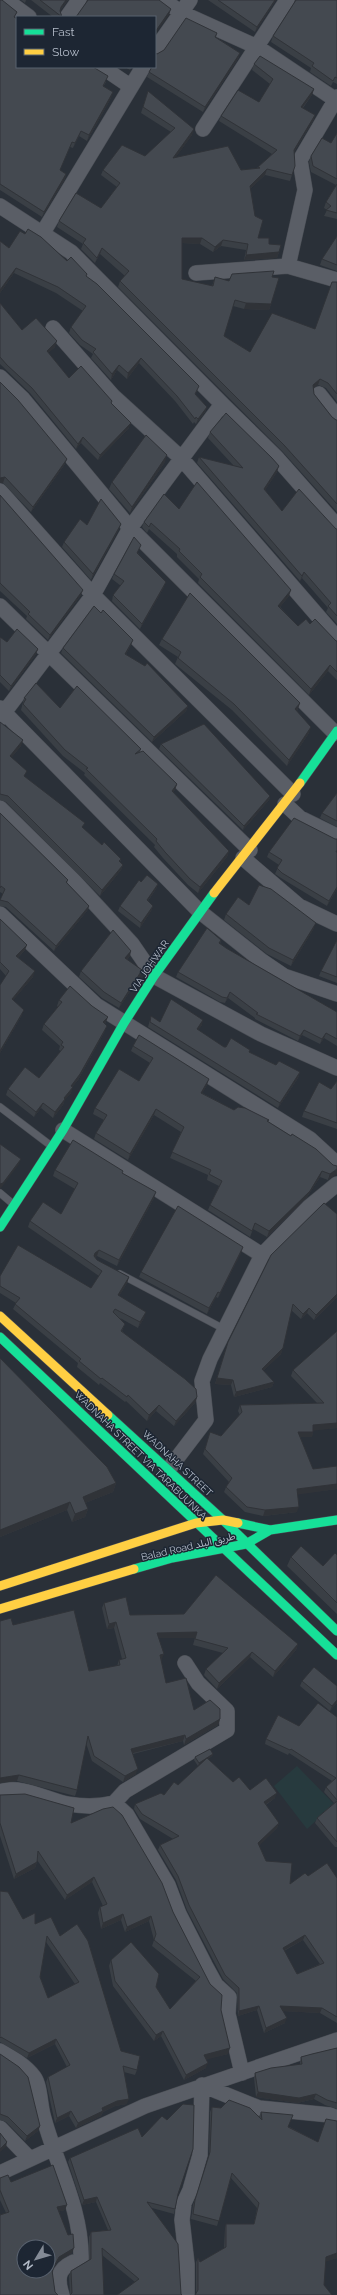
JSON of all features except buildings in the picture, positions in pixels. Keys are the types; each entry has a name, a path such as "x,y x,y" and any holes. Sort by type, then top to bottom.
{"main road":[{"name":"VIA JOHWAR","path":"0,1227 63,1130 124,1023 154,976 199,911 289,799 336,732"},
{"name":"WADNAHA STREET","path":"0,1316 108,1413 223,1520 337,1631"},
{"name":"WADNAHA STREET VIA TARABUUNKA","path":"0,1337 97,1427 223,1549 259,1581 337,1656"},
{"path":"97,1427 108,1413"},
{"name":"Balad Road طريق البلد","path":"0,1586 196,1523 223,1520 270,1530"},
{"path":"270,1530 337,1520"},
{"name":"Balad Road طريق البلد","path":"0,1609 172,1558 246,1544 270,1530"}],"street":[{"path":"6,0 28,16"},
{"path":"68,16 79,0"},
{"path":"163,0 182,13 257,46 336,99 300,160 305,190 288,266"},
{"path":"156,49 190,0"},
{"path":"203,129 286,0"},
{"path":"103,68 130,86"},
{"path":"42,234 130,86 142,68"},
{"path":"0,206 71,252 276,457 337,526"},
{"path":"196,272 288,266 337,280"},
{"path":"53,328 113,396 181,458 337,638"},
{"path":"0,376 23,399 130,528 336,732"},
{"path":"319,394 337,417"},
{"path":"222,404 218,412 181,458 130,528 93,595 2,713 199,911 262,961 284,976 337,994"},
{"path":"0,491 93,595 289,799 300,818 337,836"},
{"path":"0,606 47,655 299,906 337,924"},
{"path":"0,808 74,881 132,944 154,976 262,1034 337,1068"},
{"path":"0,914 96,1004 310,1139 337,1164"},
{"path":"63,1130 262,1255"},
{"path":"168,1470 206,1420 202,1381 210,1358 226,1330 262,1255 309,1207 337,1184"},
{"path":"0,1792 10,1788 68,1804 94,1807 114,1804 130,1787 227,1730 227,1711 198,1683 185,1663"},
{"path":"114,1804 127,1815 168,1885 179,1914 205,1966 216,1985 229,1997 228,2014 242,2073"},
{"path":"0,2173 145,2106 202,2085 242,2073 337,2040"},
{"path":"0,2051 23,2065 35,2078 53,2149 74,2209 81,2249 81,2259 69,2263 62,2269 59,2276 62,2295"},
{"path":"202,2085 259,2108 330,2115 337,2118"},
{"path":"187,2295 187,2264 182,2220 184,2203 190,2190 200,2155 202,2085"},
{"path":"0,2128 30,2159"}],"lane":[{"path":"0,1107 52,1147"},
{"path":"0,1193 15,1205"},
{"path":"111,1269 226,1330"}],"green space":[{"path":"297,1766 334,1804 307,1829 274,1786"}],"traffic: fast":[{"path":"300,783 337,731"},
{"path":"0,1227 63,1130 124,1023 154,976 214,893"},
{"path":"0,1337 337,1655"},
{"path":"108,1415 223,1520 337,1631"},
{"path":"238,1523 270,1530 337,1520"},
{"path":"134,1569 172,1558 246,1544 270,1530"}],"traffic: slow":[{"path":"214,893 300,783"},
{"path":"0,1316 108,1415"},
{"path":"0,1586 196,1523 223,1520 238,1523"},
{"path":"0,1609 134,1569"}]}
